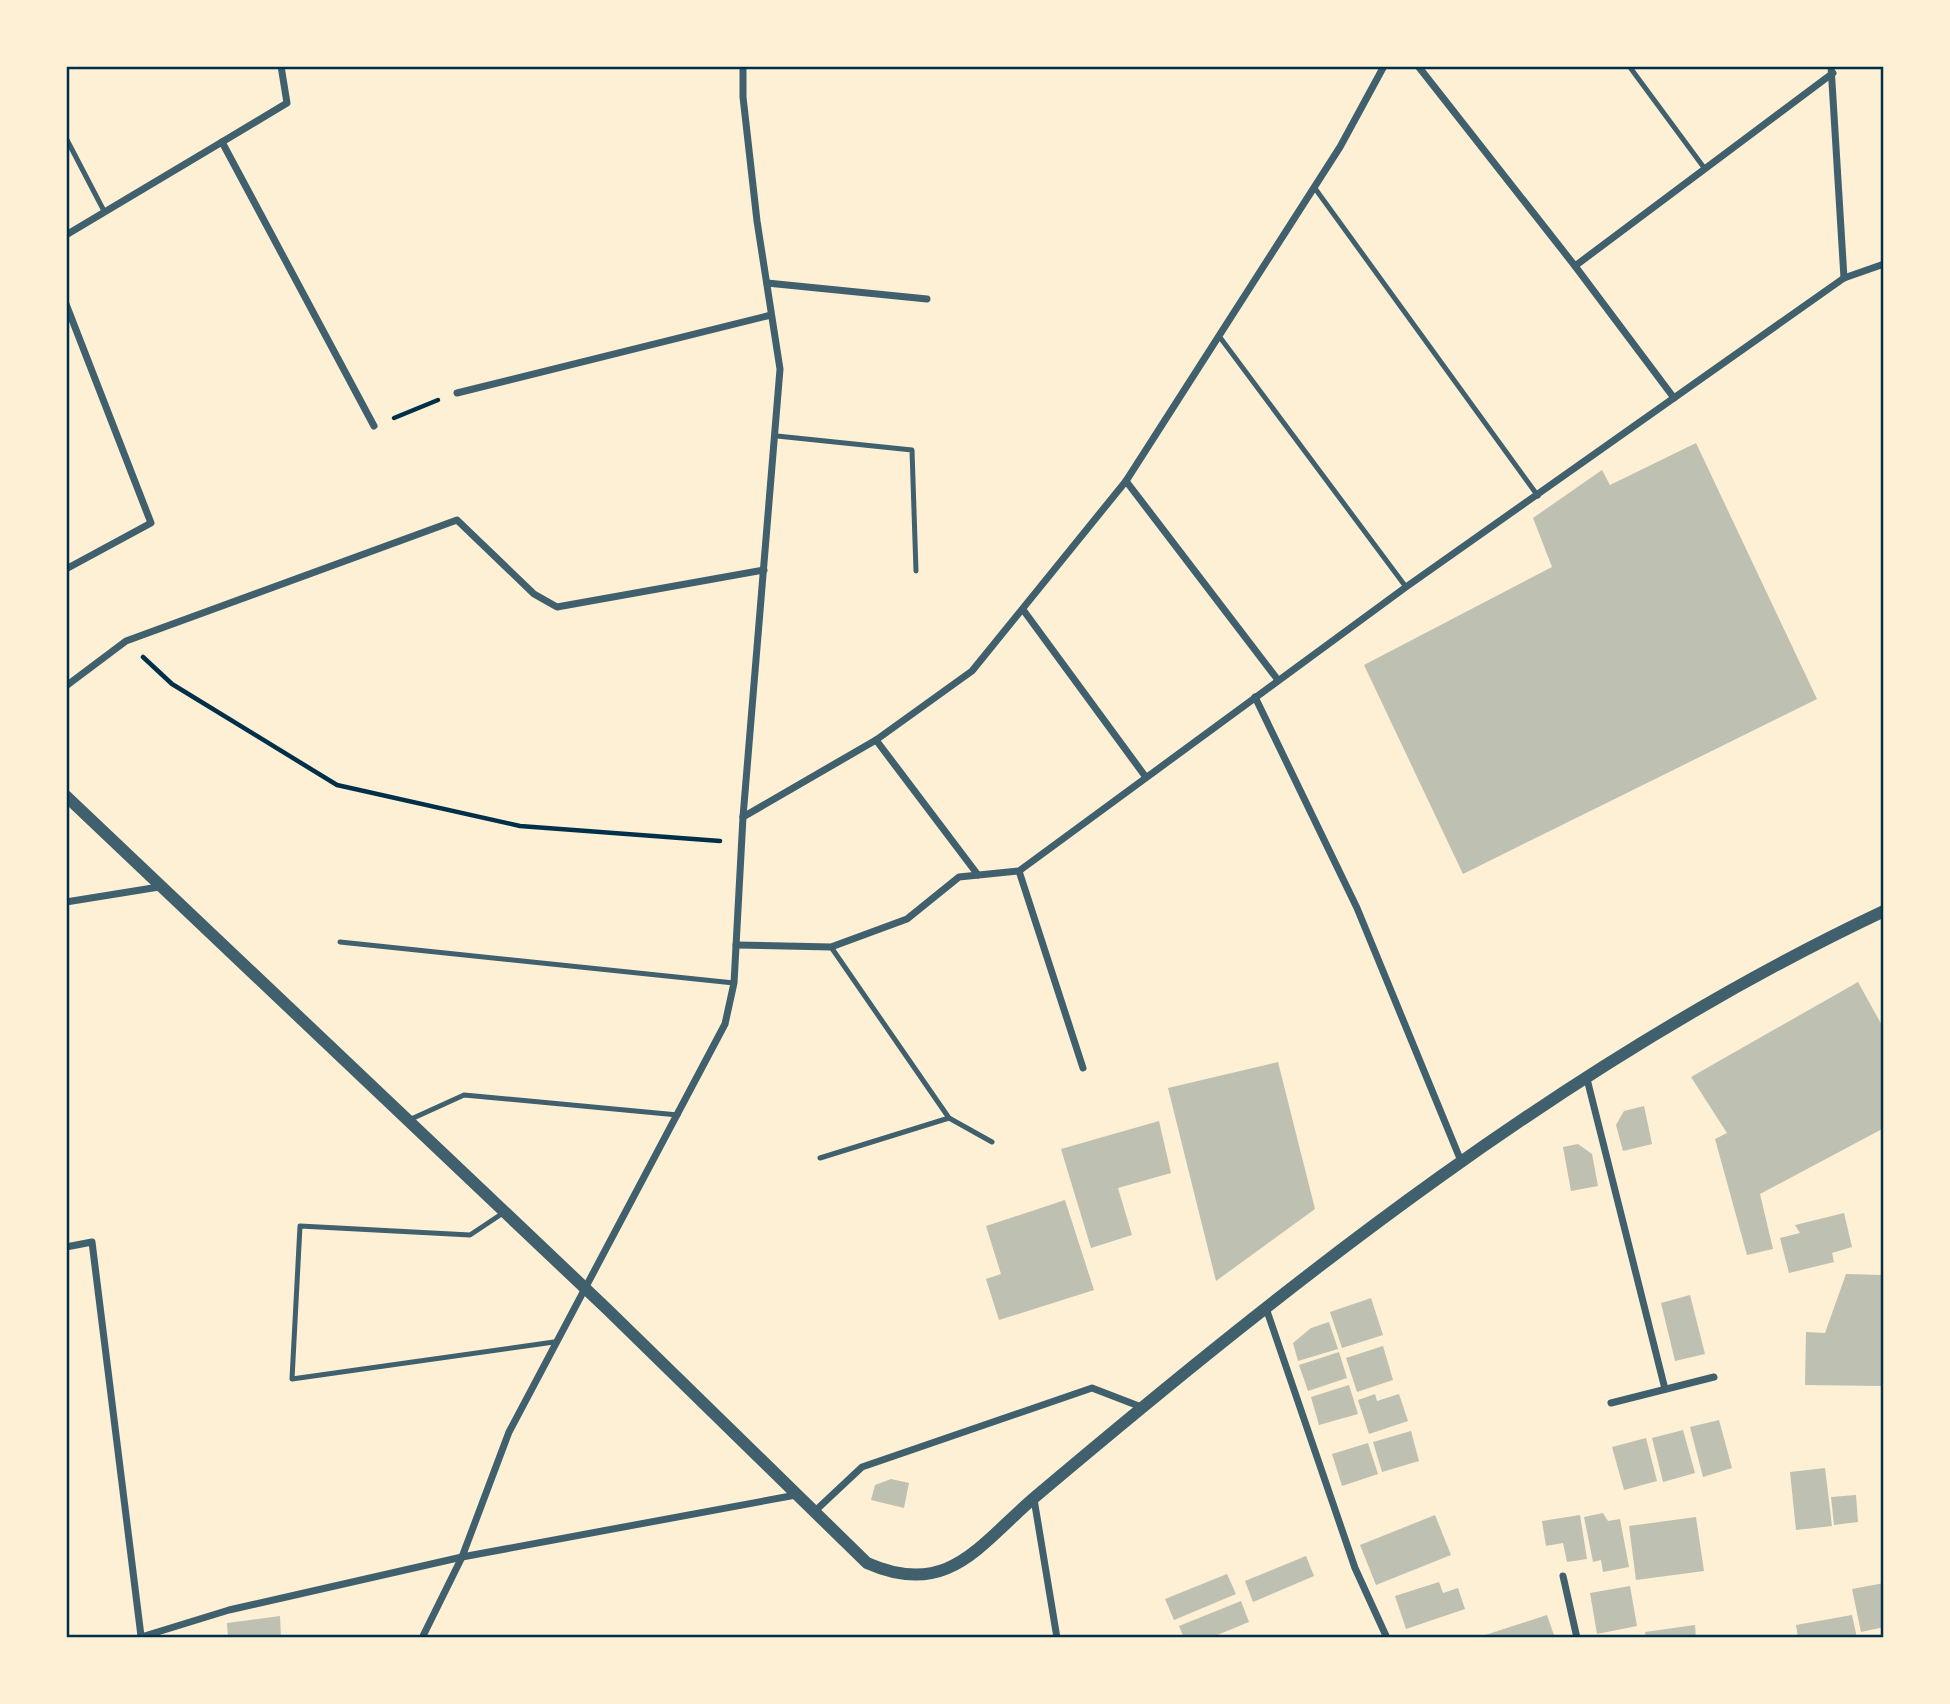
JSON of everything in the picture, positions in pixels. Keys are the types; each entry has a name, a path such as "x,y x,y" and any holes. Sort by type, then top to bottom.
{"street":[{"path":"66,235 286,103 281,66"},
{"path":"422,1637 462,1557 509,1432 554,1342 585,1289 725,1024 734,983 743,817 777,436 780,369 743,97 743,66"},
{"path":"743,817 876,740 972,671 1024,611 1126,481 1340,147 1384,66"},
{"path":"1418,66 1575,266 1674,398"},
{"path":"1575,266 1832,70"},
{"path":"1832,70 1844,278"},
{"path":"222,142 374,426"},
{"path":"736,945 831,947 906,919 959,877 1019,872 1145,776 1406,587 1844,278 1884,264"},
{"path":"767,283 928,299"},
{"path":"66,304 151,523 66,569"},
{"path":"457,393 771,315"},
{"path":"1126,481 1278,680"},
{"path":"66,686 126,641 457,520 534,594 557,607 764,570"},
{"path":"1024,611 1145,776"},
{"path":"1255,697 1357,908 1461,1161"},
{"path":"876,740 978,875"},
{"path":"66,796 505,1212 867,1563 893,1574 919,1576 947,1569 974,1553 1034,1499 1266,1307 1461,1161 1587,1079 1755,976 1884,911"},
{"path":"1019,872 1083,1068"},
{"path":"66,902 159,887"},
{"path":"1587,1079 1665,1389"},
{"path":"66,1247 92,1242 140,1637 229,1610 462,1557 796,1495"},
{"path":"1266,1307 1355,1568 1387,1637"},
{"path":"1611,1403 1714,1377"},
{"path":"813,1513 862,1467 1092,1388 1144,1408"},
{"path":"1034,1499 1057,1637"},
{"path":"1563,1576 1577,1637"}],"lane":[{"path":"1629,66 1705,169"},
{"path":"66,138 104,211"},
{"path":"1314,187 1538,496"},
{"path":"1219,336 1406,587"},
{"path":"777,436 912,450 916,571"},
{"path":"340,942 734,983"},
{"path":"831,947 949,1118 992,1142"},
{"path":"408,1120 464,1096 678,1115"},
{"path":"820,1158 949,1118"},
{"path":"505,1212 470,1235 300,1226 292,1379 554,1342"}],"path":[{"path":"374,426 457,393"},
{"path":"126,641 173,684 337,785 520,826 742,842"}],"building":[{"path":"1696,443 1817,699 1463,874 1364,665 1552,567 1533,518 1602,470 1610,485"},
{"path":"1858,982 1884,1029 1884,1128 1760,1194 1773,1249 1747,1255 1715,1139 1727,1133 1691,1077"},
{"path":"1278,1062 1315,1209 1216,1281 1168,1088"},
{"path":"1644,1106 1652,1144 1623,1151 1616,1125 1624,1111"},
{"path":"1159,1121 1171,1173 1118,1188 1132,1235 1091,1248 1061,1149"},
{"path":"1578,1144 1592,1154 1598,1186 1571,1191 1563,1147"},
{"path":"1065,1200 1094,1290 999,1320 986,1279 1001,1274 986,1226"},
{"path":"1844,1213 1852,1247 1832,1253 1834,1262 1789,1273 1780,1238 1800,1233 1795,1225"},
{"path":"1846,1274 1884,1275 1884,1386 1805,1385 1806,1332 1825,1333"},
{"path":"1690,1295 1705,1354 1675,1361 1661,1303"},
{"path":"1371,1298 1383,1335 1342,1348 1330,1312"},
{"path":"1329,1322 1338,1349 1298,1361 1293,1343 1311,1328"},
{"path":"1383,1346 1393,1380 1357,1392 1346,1358"},
{"path":"1339,1352 1347,1378 1308,1391 1299,1365"},
{"path":"1349,1385 1358,1414 1319,1425 1311,1397"},
{"path":"1375,1394 1377,1401 1399,1394 1408,1421 1369,1434 1358,1400"},
{"path":"1719,1420 1732,1468 1703,1477 1690,1427"},
{"path":"1683,1430 1695,1473 1663,1482 1652,1438"},
{"path":"1411,1431 1419,1461 1382,1472 1373,1442"},
{"path":"1646,1438 1657,1481 1624,1490 1612,1447"},
{"path":"1368,1443 1378,1474 1342,1486 1332,1454"},
{"path":"1825,1468 1832,1526 1796,1530 1790,1472"},
{"path":"891,1479 909,1483 904,1508 871,1500 875,1485"},
{"path":"1856,1495 1858,1522 1834,1525 1831,1497"},
{"path":"1603,1513 1608,1521 1620,1519 1629,1567 1603,1572 1601,1560 1593,1562 1584,1517"},
{"path":"1435,1515 1451,1555 1376,1585 1360,1545"},
{"path":"1580,1515 1587,1559 1567,1562 1563,1543 1546,1546 1542,1521"},
{"path":"1696,1517 1704,1571 1636,1580 1629,1526"},
{"path":"1306,1556 1314,1576 1253,1602 1245,1581"},
{"path":"1227,1574 1236,1594 1174,1620 1165,1599"},
{"path":"1439,1582 1443,1593 1458,1588 1465,1609 1406,1629 1395,1596"},
{"path":"1884,1583 1884,1627 1861,1632 1852,1589"},
{"path":"1630,1586 1637,1626 1597,1634 1590,1593"},
{"path":"1241,1601 1249,1622 1210,1638 1184,1638 1179,1626"},
{"path":"1547,1615 1555,1638 1479,1638 1479,1637"},
{"path":"1852,1615 1857,1638 1798,1638 1796,1625"},
{"path":"280,1616 281,1638 228,1638 227,1623"},
{"path":"1695,1625 1696,1638 1646,1638 1645,1632"}]}
